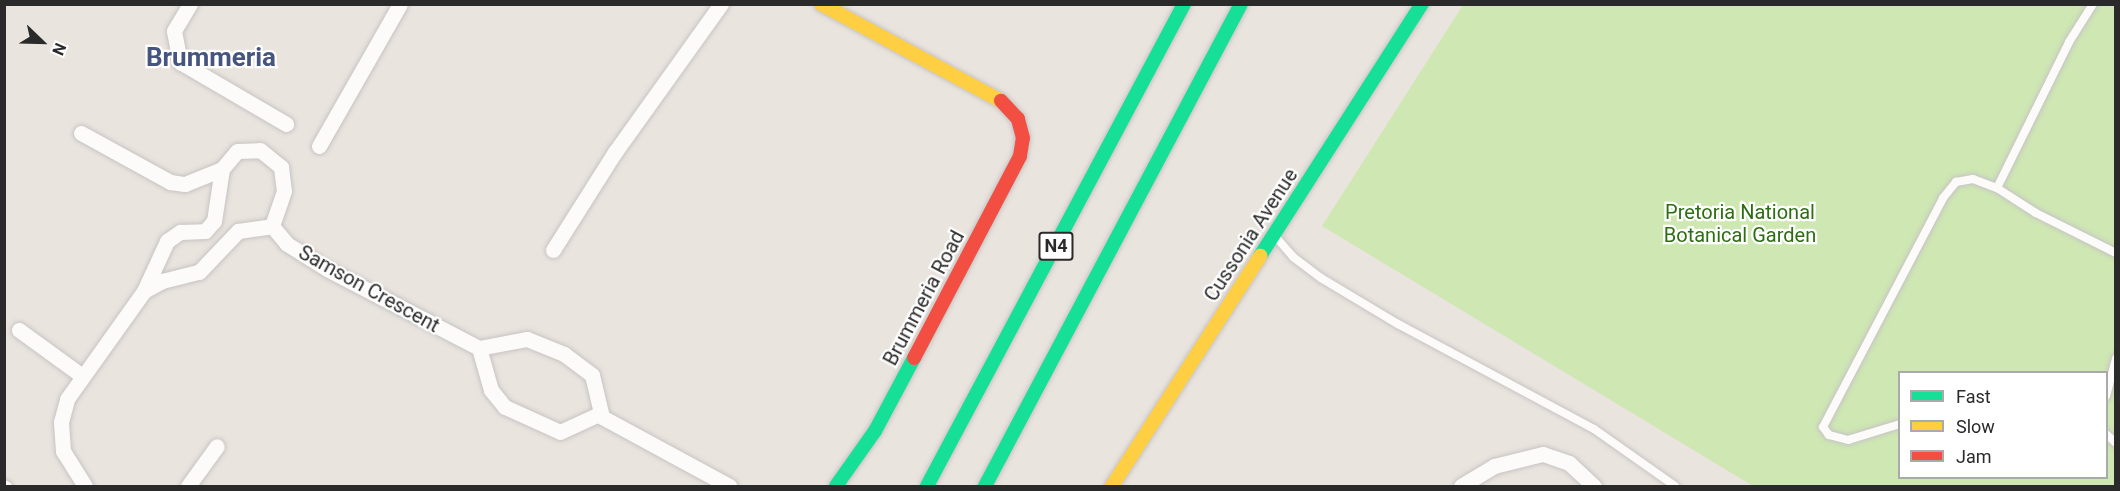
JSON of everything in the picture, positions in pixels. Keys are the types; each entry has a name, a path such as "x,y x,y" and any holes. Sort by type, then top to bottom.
{"main road":[{"name":"Brummeria Road","path":"821,4 998,99 1018,119 1022,150 875,431 836,486"},
{"name":"N4","path":"927,486 1184,4"},
{"name":"N4","path":"985,486 1241,4"},
{"name":"Cussonia Avenue","path":"1112,486 1422,4"}],"street":[{"path":"190,4 174,31 180,62 286,124"},
{"path":"319,147 400,4"},
{"path":"554,250 615,152 721,4"},
{"path":"81,133 170,182 184,184 222,169"},
{"path":"85,486 69,466 61,440 64,408 81,375 144,291 172,236 180,232 198,233 210,227 217,214 222,169 227,160 246,148 260,150 277,161 284,175 284,191 272,226 230,235 199,272 162,281 144,291"},
{"name":"Samson Crescent","path":"272,226 287,244 327,269 479,348"},
{"path":"198,233 210,242 209,260"},
{"path":"19,330 81,375"},
{"path":"527,339 564,354 592,375 599,414 560,432 505,407 491,390 479,348 527,339"},
{"path":"599,414 729,486"},
{"path":"188,486 217,446"},
{"path":"1461,486 1494,466 1543,454 1569,463 1594,486"}],"lane":[{"path":"1997,188 2069,42 2093,4"},
{"path":"1898,424 1848,440 1829,435 1823,427 1944,198 1962,180 1973,179 1997,188 2036,213 2115,253"},
{"path":"1274,234 1293,257 1321,278 1398,324 1594,429 1675,486"},
{"path":"2108,388 2115,358"},
{"path":"4,484 8,486"}],"green space":[{"name":"Pretoria National Botanical Garden","path":"1463,5 2115,5 2115,486 1753,486 1322,226"}],"traffic: fast":[{"path":"927,486 1184,4"},
{"path":"985,486 1241,4"},
{"path":"1260,256 1422,4"},
{"path":"836,486 875,431 914,358"}],"traffic: slow":[{"path":"821,4 1001,101"},
{"path":"1112,486 1260,256"}],"traffic: jam":[{"path":"914,358 1020,156 1023,138 1018,119 1001,101"}],"district":[{"name":"Brummeria","path":"211,58"}]}
